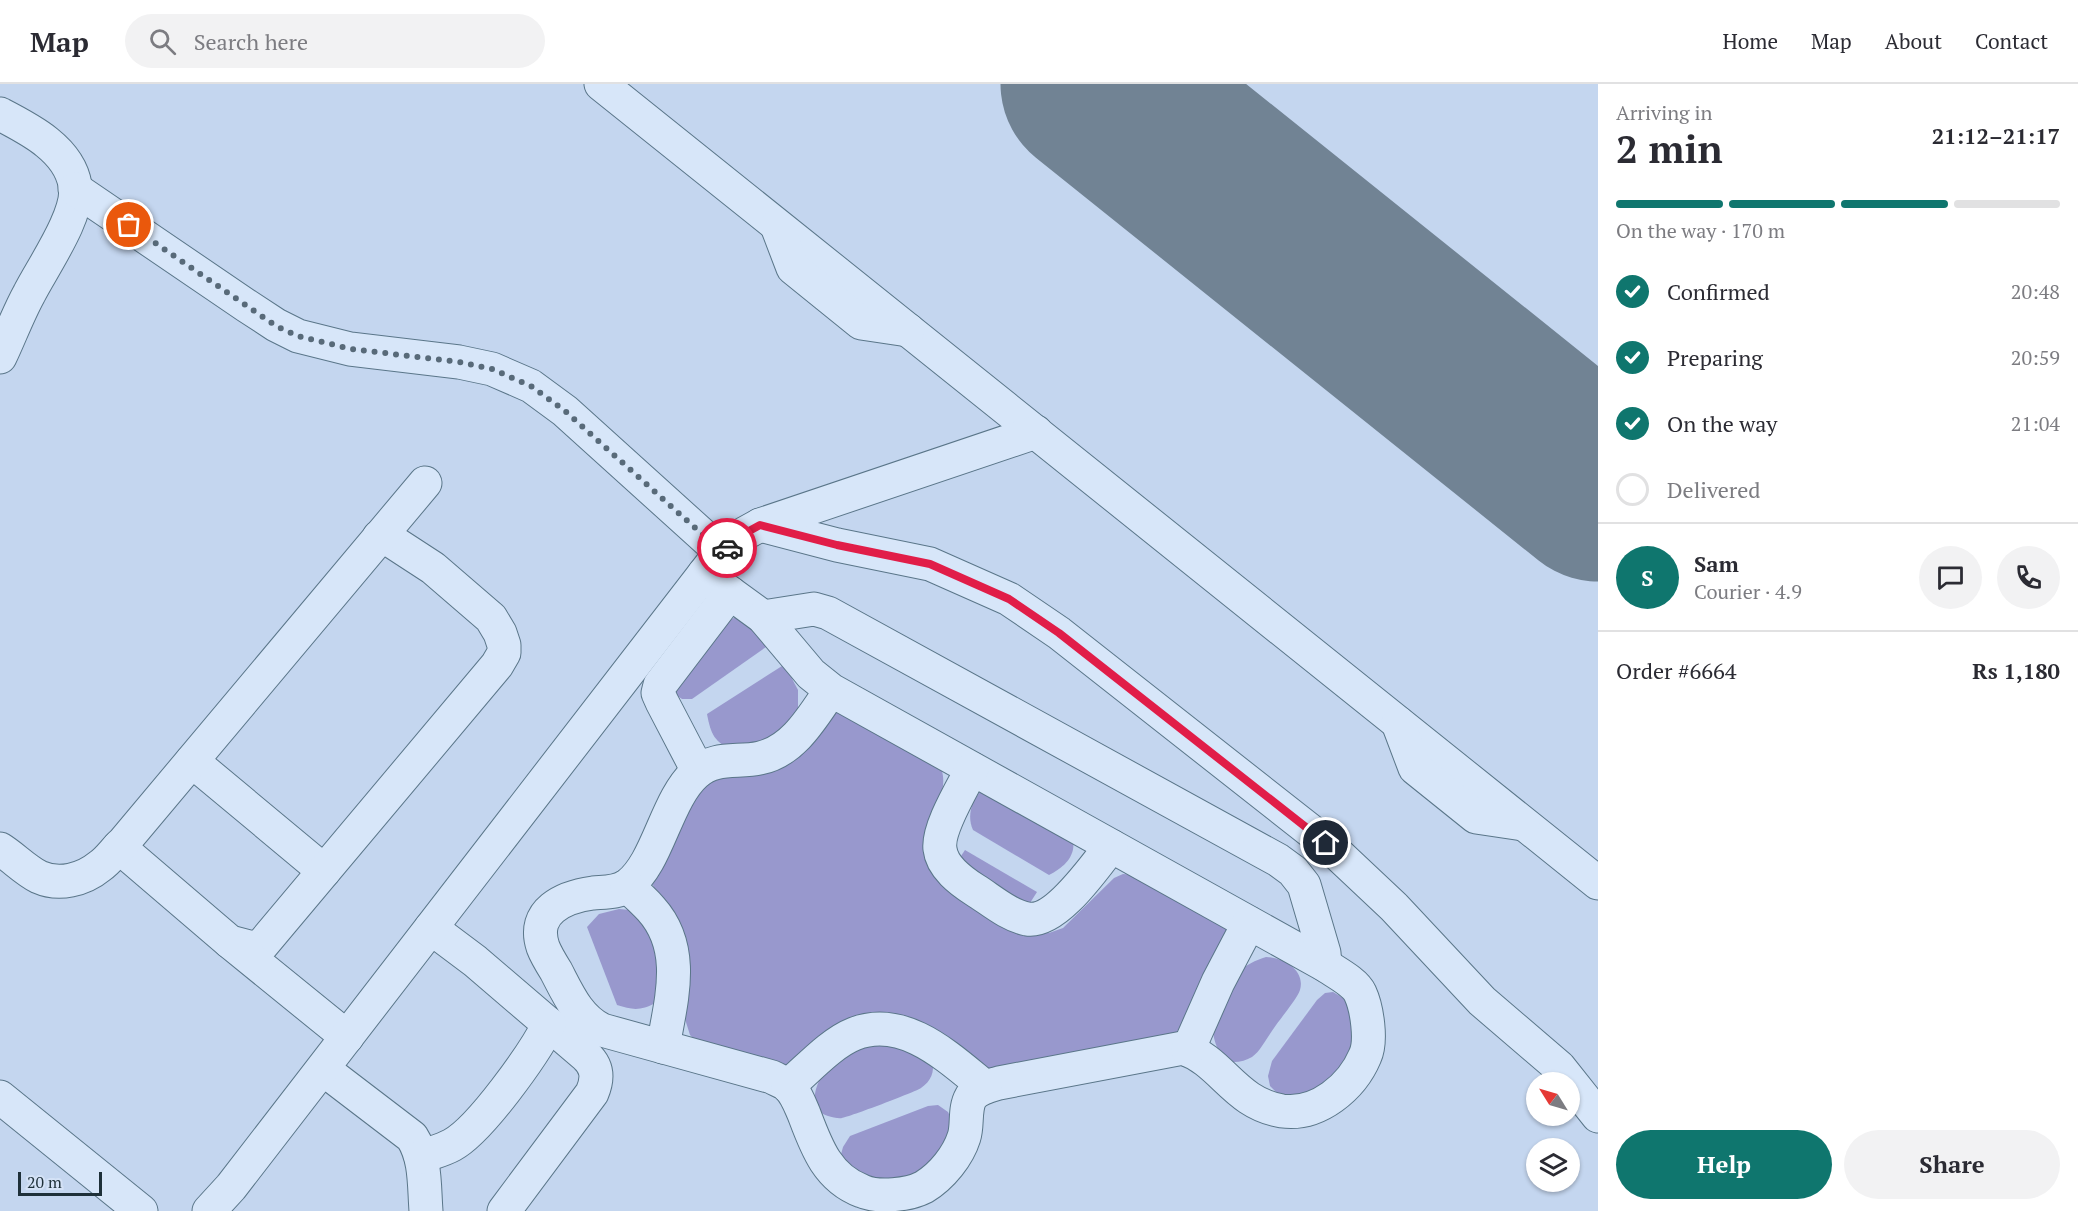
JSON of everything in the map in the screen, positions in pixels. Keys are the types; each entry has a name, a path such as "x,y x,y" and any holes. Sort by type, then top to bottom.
{"lane":[{"path":"601,84 777,225 793,268 861,323 908,330 1397,722 1415,768 1476,817 1525,824 1598,883"},
{"path":"0,114 27,128 60,154 69,170 75,189 75,205 28,295 0,357"},
{"path":"75,189 276,326 298,336 351,349 459,362 492,369 531,386 565,411 713,563 730,592 763,616 811,674 831,690 1325,965 1359,991 1368,1029 1366,1055 1350,1081 1331,1099 1308,1108 1285,1111 1259,1105 1242,1095 1203,1058 1188,1050 1174,1048 999,1083 977,1091 968,1104 965,1136 957,1154 943,1171 924,1187 895,1195 870,1195 856,1189 832,1171 818,1152 801,1107 788,1086 772,1077 591,1025 577,1009 543,948 540,934 542,925 553,907 562,900 591,893 618,891 627,886 643,867 681,793 698,771 707,765 725,760 761,758 780,749 799,735 831,690"},
{"path":"209,1211 231,1188 713,563 740,536 760,525 1036,432"},
{"path":"0,849 37,876 53,882 69,881 84,876 100,866 192,761 425,483"},
{"path":"760,525 837,545 930,564 1009,599 1059,633 1326,843 1394,907 1482,1001 1559,1067 1598,1116"},
{"path":"230,942 242,947 254,948 262,945 497,665 504,653 500,633 491,618 424,562 390,540 379,537"},
{"path":"698,771 658,693 660,685 730,592"},
{"path":"763,616 814,609 828,613 1278,860 1293,871 1304,885 1324,953 1325,965"},
{"path":"192,761 324,871"},
{"path":"972,769 942,831 940,849 945,862 960,880 1006,910 1029,919 1046,916 1058,907 1111,846"},
{"path":"119,847 230,942 347,1037"},
{"path":"627,886 651,909 661,923 670,944 675,973 663,1047"},
{"path":"1188,1050 1218,982 1250,923"},
{"path":"431,928 475,961 593,1062 597,1081 592,1093 504,1211"},
{"path":"421,1157 453,1145 468,1133 496,1102 524,1065 549,1024"},
{"path":"788,1086 853,1034 874,1029 897,1030 917,1037 985,1087"},
{"path":"323,1069 412,1137 420,1149 424,1165 426,1211"},
{"path":"0,1097 141,1211"}],"shaded area":[{"path":"739,615 754,625 766,647 692,699 682,699 673,693 716,628"},
{"path":"782,666 788,671 798,690 798,713 794,721 759,746 733,751 721,744 712,732 707,714"},
{"path":"838,712 941,768 942,792 926,839 925,851 929,863 1032,934 1049,933 1063,928 1114,878 1123,874 1135,875 1226,928 1226,940 1182,1025 1174,1035 991,1070 975,1063 919,1025 793,1062 784,1067 695,1040 690,1035 685,1019 682,946 658,900 652,882 695,794 712,781 781,765"},
{"path":"980,792 1073,840 1072,852 1067,861 1049,875 973,830 970,820 971,810"},
{"path":"965,850 1037,892 1030,903 1022,902 961,863 961,856"},
{"path":"619,909 640,914 664,966 655,1003 641,1008 632,1009 617,1005 587,927 599,914"},
{"path":"1266,957 1285,962 1296,970 1301,983 1300,990 1252,1057 1234,1062 1227,1060 1218,1049 1213,1034 1215,1012 1238,973 1251,963"},
{"path":"1333,992 1352,1003 1357,1036 1349,1057 1331,1081 1304,1098 1279,1095 1270,1086 1268,1076 1272,1061 1317,1000 1325,993"},
{"path":"891,1040 932,1061 930,1079 921,1088 842,1118 828,1116 820,1111 815,1096 817,1087 826,1068 838,1055 863,1046"},
{"path":"938,1105 948,1112 951,1118 951,1130 929,1167 907,1181 873,1184 840,1158 843,1147 850,1136 928,1106"}],"runway":[{"path":"1095,84 1598,487"}],"way so far":[{"path":"129,225 276,326 298,336 351,349 459,362 492,369 531,386 565,411 722,552 727,548"}],"route":[{"path":"727,548 740,536 760,525 837,545 930,564 1009,599 1059,633 1326,843"}]}
